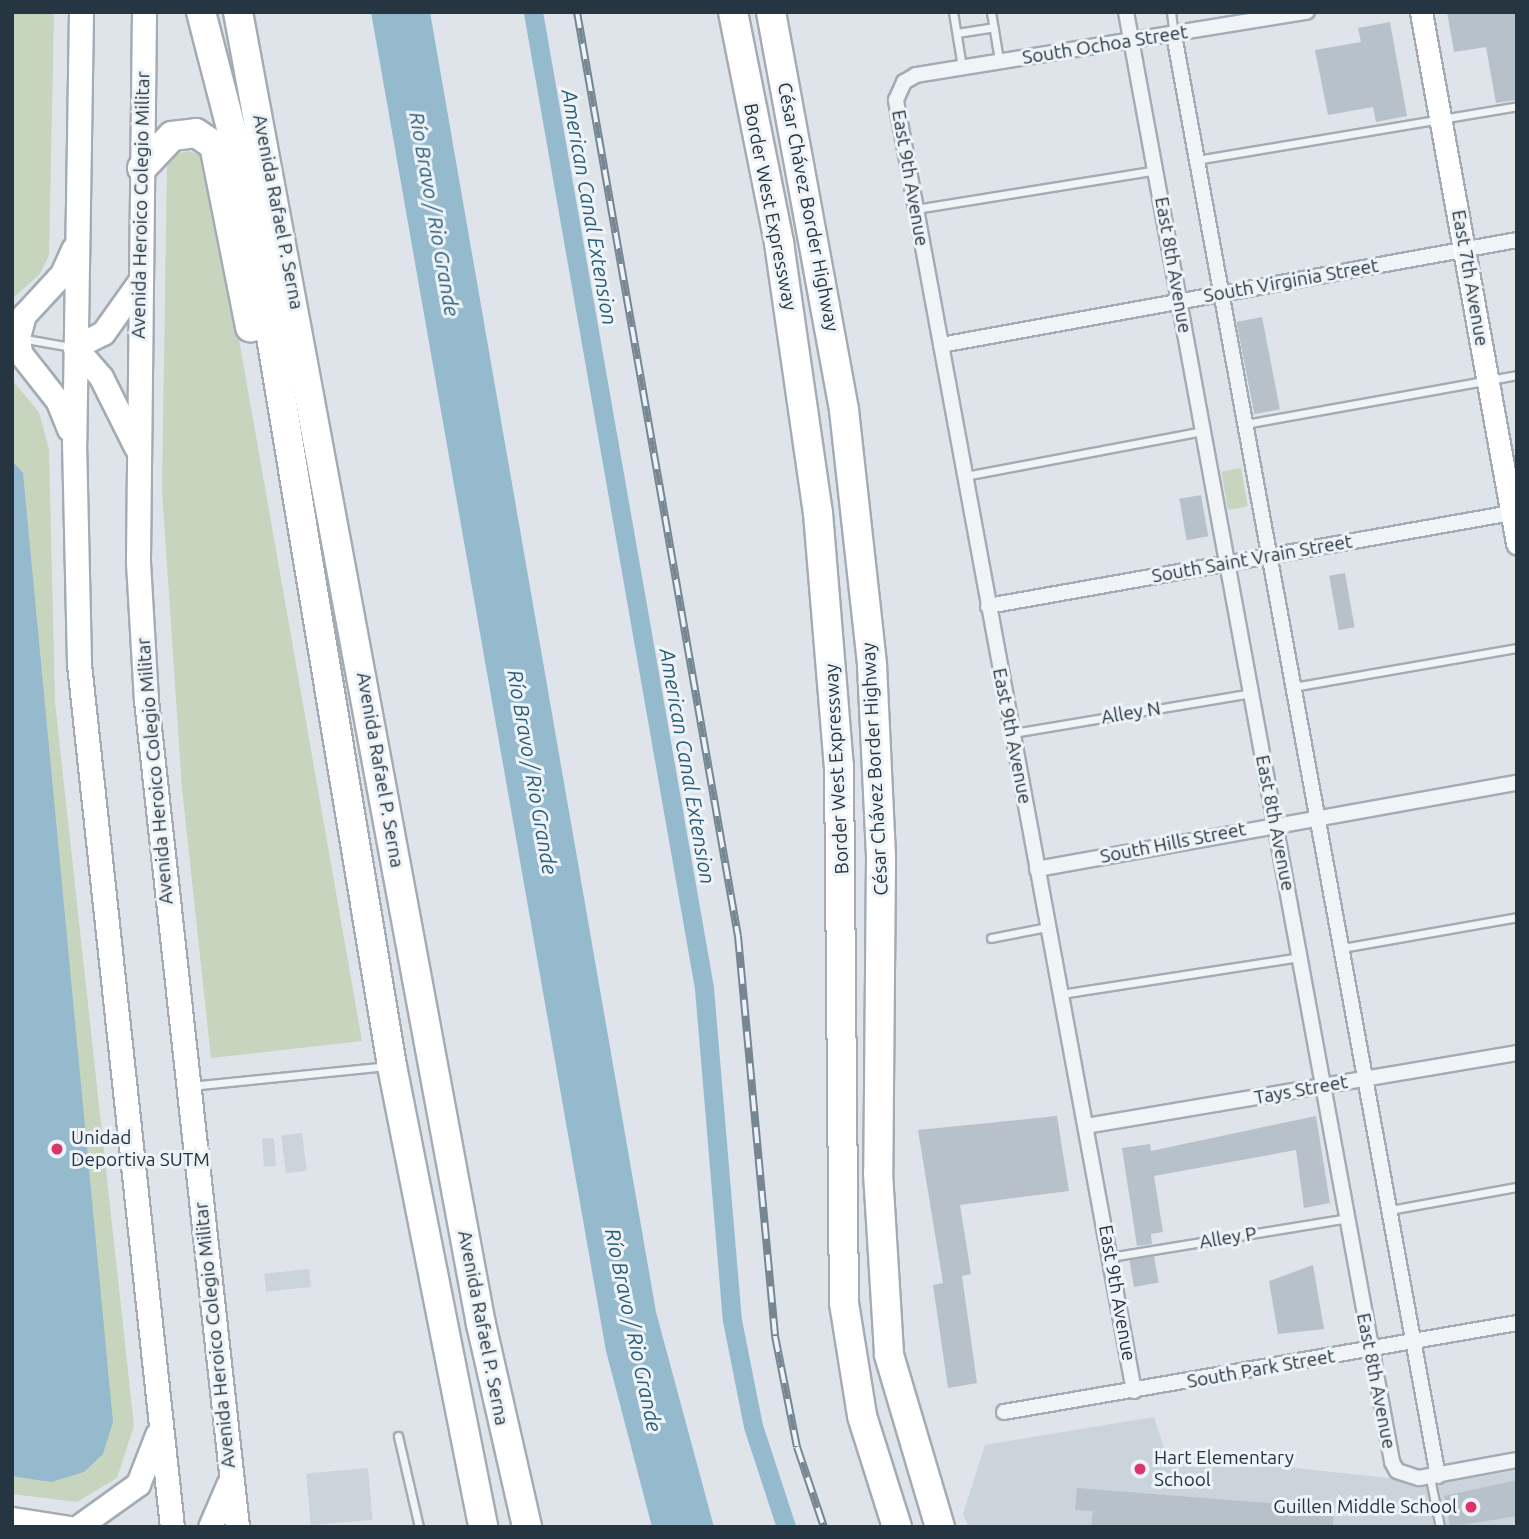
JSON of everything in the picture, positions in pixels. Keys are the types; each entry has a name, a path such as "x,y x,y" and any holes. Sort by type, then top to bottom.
{"highway":[{"name":"Avenida Rafael P. Serna","path":"201,12 233,123 269,320 392,1066 483,1527"},
{"name":"Avenida Rafael P. Serna","path":"238,12 481,1324 527,1527"},
{"name":"Border West Expressway","path":"733,12 781,255 818,513 839,766 844,1303 862,1416 897,1527"},
{"name":"César Chávez Border Highway","path":"771,12 842,397 872,665 881,858 878,1173 889,1355 907,1433 940,1527"},
{"path":"142,168 162,141 183,133 207,138 219,156 293,561 321,634"}],"main road":[{"path":"81,12 74,442 80,677 172,1527"},
{"name":"Avenida Heroico Colegio Militar","path":"144,12 138,452 146,700 237,1527"},
{"path":"74,442 57,400 20,354 18,337 24,315 62,274 77,241"},
{"path":"75,347 103,332 140,281"},
{"path":"75,347 101,377 138,452"},
{"path":"78,1527 138,1484 160,1425"},
{"path":"210,1527 231,1475"}],"street":[{"name":"East 8th Avenue","path":"1126,12 1157,170 1369,1350 1392,1462 1406,1476 1434,1477 1414,1341 1387,1210 1174,35"},
{"name":"South Ochoa Street","path":"904,82 999,60 1131,42 1307,12"},
{"name":"East 7th Avenue","path":"1421,12 1443,120 1487,380 1514,513 1517,543"},
{"name":"East 9th Avenue","path":"904,82 896,100 1134,1391"},
{"name":"South Virginia Street","path":"941,345 1517,240"},
{"name":"South Saint Vrain Street","path":"988,606 1514,513"},
{"name":"South Hills Street","path":"1037,869 1275,824 1517,783"},
{"name":"Tays Street","path":"1086,1126 1517,1053"},
{"name":"South Park Street","path":"1004,1412 1517,1323"},
{"path":"1434,1477 1517,1460"},
{"path":"26,1522 69,1527"}],"lane":[{"path":"953,12 962,67"},
{"path":"991,12 999,60"},
{"path":"1171,12 1174,35"},
{"path":"957,33 994,27"},
{"path":"1196,160 1517,106"},
{"path":"916,209 1157,170"},
{"path":"18,337 75,347"},
{"path":"1244,425 1517,375"},
{"path":"964,476 1203,431"},
{"path":"1291,687 1517,648"},
{"name":"Alley N","path":"1012,733 1251,694"},
{"path":"1340,948 1517,917"},
{"path":"991,939 1048,927"},
{"path":"1060,994 1299,957"},
{"path":"188,1086 392,1066"},
{"path":"1387,1210 1517,1187"},
{"name":"Alley P","path":"1110,1257 1346,1219"},
{"path":"398,1436 419,1527"},
{"path":"1434,1477 1440,1527"}],"shaded area":[{"path":"302,1133 307,1171 286,1173 281,1136"},
{"path":"274,1138 276,1166 264,1167 262,1139"},
{"path":"309,1269 311,1287 266,1292 264,1274"},
{"name":"Hart Elementary School","path":"1154,1417 1166,1454 1389,1478 1422,1487 1517,1470 1517,1527 969,1527 963,1514 985,1445"},
{"path":"368,1468 373,1520 311,1525 306,1473"}],"green space":[{"path":"12,12 54,12 49,255 40,274 12,299"},
{"path":"188,151 201,155 209,168 362,1041 211,1058 182,788 162,491 167,166 175,154"},
{"name":"Unidad Deportiva SUTM","path":"12,380 39,412 49,449 55,702 134,1426 117,1478 77,1502 12,1494"},
{"path":"1241,468 1248,506 1228,510 1221,471"}],"water":[{"name":"Río Bravo / Rio Grande","path":"371,12 430,12 656,1312 714,1527 652,1527 606,1351"},
{"name":"Unidad Deportiva SUTM","path":"12,461 23,473 113,1422 103,1454 84,1472 51,1482 12,1476"}],"building":[{"path":"1447,12 1517,12 1517,100 1496,103 1486,47 1454,52"},
{"path":"1390,22 1407,116 1376,122 1373,107 1328,115 1315,50 1361,42 1358,28"},
{"path":"1262,317 1280,409 1254,414 1236,322"},
{"path":"1201,495 1208,536 1187,540 1179,499"},
{"path":"1345,573 1355,627 1339,630 1329,576"},
{"path":"1057,1116 1069,1191 960,1205 971,1274 962,1276 977,1383 948,1388 933,1285 943,1283 918,1130"},
{"path":"1316,1116 1330,1203 1304,1208 1296,1150 1154,1176 1163,1232 1151,1234 1152,1244 1137,1246 1122,1148 1150,1144 1151,1151"},
{"path":"1154,1256 1159,1283 1134,1287 1129,1260"},
{"path":"1313,1265 1324,1329 1278,1334 1269,1281"},
{"path":"1517,1480 1517,1516 1450,1527 1444,1496"},
{"path":"1077,1488 1334,1508 1333,1527 1091,1527 1093,1511 1075,1510"}],"waterway":[{"name":"American Canal Extension","path":"533,12 704,988 732,1320 753,1426 786,1527"}],"railway":[{"path":"577,12 738,936 775,1336 797,1447 824,1527"}],"place":[{"name":"Unidad Deportiva SUTM","path":"57,1149"},
{"name":"Hart Elementary School","path":"1140,1469"},
{"name":"Guillen Middle School","path":"1471,1507"}]}
